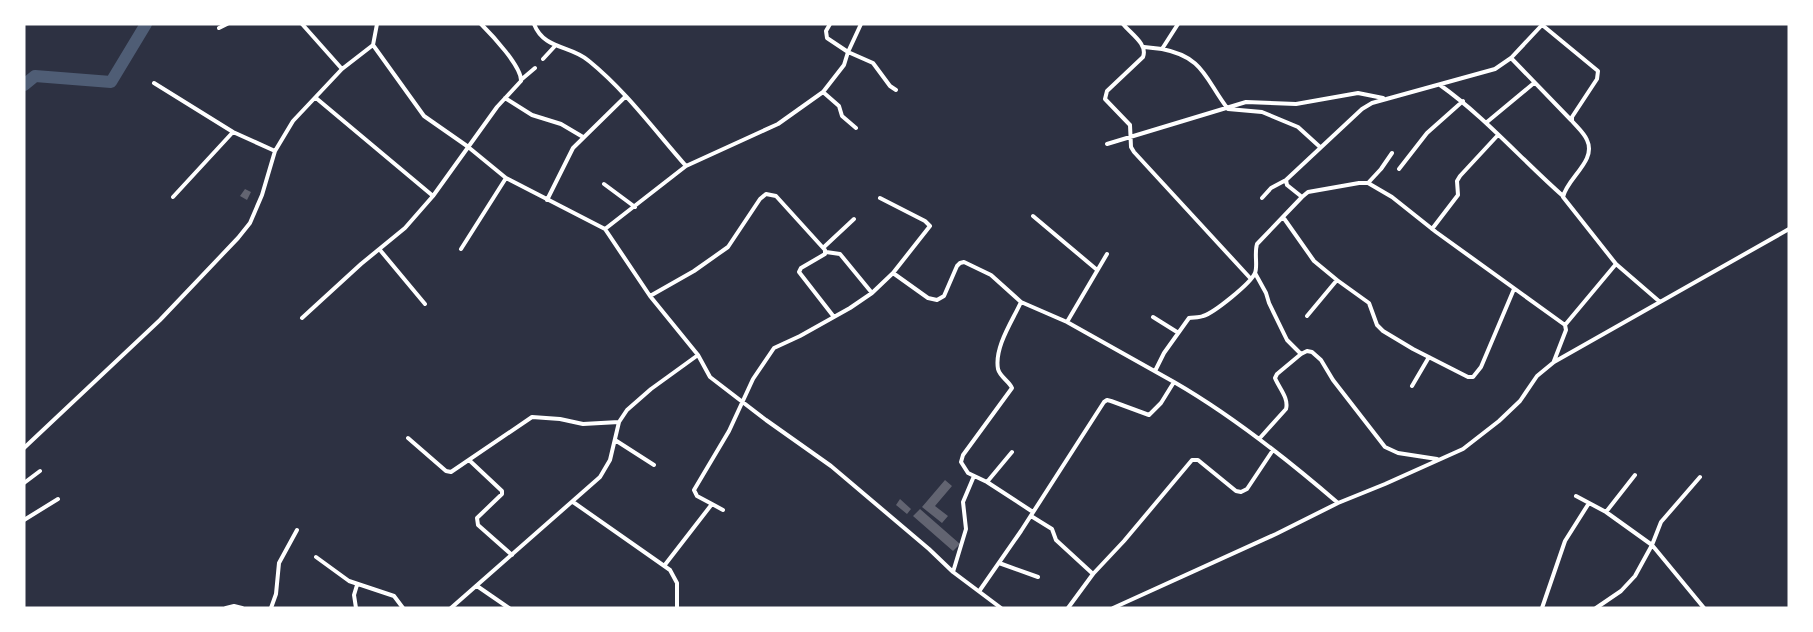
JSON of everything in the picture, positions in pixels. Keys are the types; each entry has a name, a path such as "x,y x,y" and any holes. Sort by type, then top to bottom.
{"street":[{"path":"219,28 227,24"},
{"path":"303,24 342,69"},
{"path":"377,24 374,45 424,116 467,146 506,178 605,229 650,296 698,355 710,376 766,420 831,466 954,572 1001,608"},
{"path":"481,24 514,63 522,79"},
{"path":"534,24 546,42 578,53 589,60 626,97 686,166"},
{"path":"830,24 826,31 827,38 848,52 873,63 890,86 896,90"},
{"path":"605,229 686,166 778,124 823,92 844,65 861,24"},
{"path":"1123,24 1143,47 1145,53 1105,94 1105,99 1130,125 1131,147 1134,152 1251,279"},
{"path":"1162,49 1178,24"},
{"path":"1263,198 1271,188 1286,180 1362,109 1384,99 1495,69 1511,58 1541,25 1598,71 1596,79 1572,121"},
{"path":"24,448 160,320 238,238 250,223 262,195 275,151 293,121 342,69 374,45"},
{"path":"543,59 555,46"},
{"path":"1143,47 1176,52 1195,62 1206,74 1230,110 1245,109 1262,112 1298,127 1320,147"},
{"path":"1511,58 1572,121 1588,141 1586,160 1567,185 1563,197"},
{"path":"302,318 405,228 433,196 467,146 505,98 535,68"},
{"path":"154,83 233,132 275,151"},
{"path":"1487,122 1534,83"},
{"path":"1439,84 1487,122 1563,197 1616,264 1660,302"},
{"path":"823,92 839,106 842,116 856,128"},
{"path":"1107,144 1246,102 1296,104 1358,93 1384,99"},
{"path":"547,200 568,156 582,138 626,97"},
{"path":"316,98 433,196"},
{"path":"505,98 532,115 561,124 582,138"},
{"path":"1399,169 1427,133 1463,101"},
{"path":"173,197 233,132"},
{"path":"1432,229 1458,195 1457,182 1460,176 1498,135"},
{"path":"1368,183 1392,153"},
{"path":"461,249 506,178"},
{"path":"1286,180 1287,185 1302,197"},
{"path":"1301,354 1287,340 1255,273 1255,254 1257,244 1302,197 1308,192 1330,187 1368,183 1392,197 1432,229 1565,325"},
{"path":"603,184 635,207"},
{"path":"650,296 694,271 728,247 747,217 766,194 776,196 825,250 840,254 872,293"},
{"path":"723,510 697,496 694,490 729,431 766,357 774,348 800,336 872,293 893,273 930,226 925,221 880,198"},
{"path":"1033,216 1096,269"},
{"path":"1283,217 1314,261 1369,303 1377,326 1428,357 1468,377 1473,376 1481,367 1514,289"},
{"path":"834,316 799,270 825,250 854,219"},
{"path":"1113,608 1276,534 1338,503 1463,449 1492,427 1520,401 1537,376 1554,362 1789,229"},
{"path":"380,250 424,304"},
{"path":"1066,322 1107,254"},
{"path":"893,273 928,298 938,300 944,296 960,262 991,275 1021,302 1066,322 1208,402 1259,439 1338,503"},
{"path":"1554,362 1566,330 1565,325 1616,264"},
{"path":"1155,371 1177,332 1189,318 1213,312 1255,273"},
{"path":"1306,316 1337,280"},
{"path":"1021,302 999,352 998,369 1012,388 961,459 962,467 987,482 1052,529 1056,540 1094,574"},
{"path":"1153,316 1177,332"},
{"path":"1259,439 1286,410 1285,397 1275,378 1277,374 1307,351 1318,356 1384,447 1398,453 1438,459"},
{"path":"452,608 600,477 610,460 619,422 633,403 698,355"},
{"path":"1412,387 1428,357"},
{"path":"980,590 1104,402 1111,401 1149,415 1174,382"},
{"path":"408,438 446,471 454,470 532,417 560,419 583,424 619,422"},
{"path":"615,440 654,465"},
{"path":"1068,608 1094,574 1192,460 1198,460 1236,491 1241,492 1246,489 1272,450"},
{"path":"987,482 1012,452"},
{"path":"469,460 502,491 502,494 477,518 478,525 512,555"},
{"path":"24,483 40,471"},
{"path":"1606,512 1635,475"},
{"path":"954,572 966,529 964,498 974,476"},
{"path":"1596,608 1621,591 1635,576 1652,545 1661,522 1700,477"},
{"path":"1576,496 1606,512 1652,545 1704,608"},
{"path":"24,520 58,499"},
{"path":"573,502 670,570 677,583 677,608"},
{"path":"1542,608 1565,541 1589,503"},
{"path":"664,566 712,504"},
{"path":"271,608 276,594 281,556 297,530"},
{"path":"316,557 349,581 394,596 403,608"},
{"path":"999,563 1038,577"},
{"path":"356,608 354,595 357,585"},
{"path":"477,586 509,608"},
{"path":"226,608 234,606 242,608"}],"building":[{"path":"245,189 251,192 247,200 240,196"},
{"path":"945,480 952,486 935,506 948,516 942,523 922,507"},
{"path":"900,499 911,509 907,514 896,505"},
{"path":"920,509 960,544 953,551 913,516"}],"waterway":[{"path":"24,85 35,76 111,82 146,24"}]}
